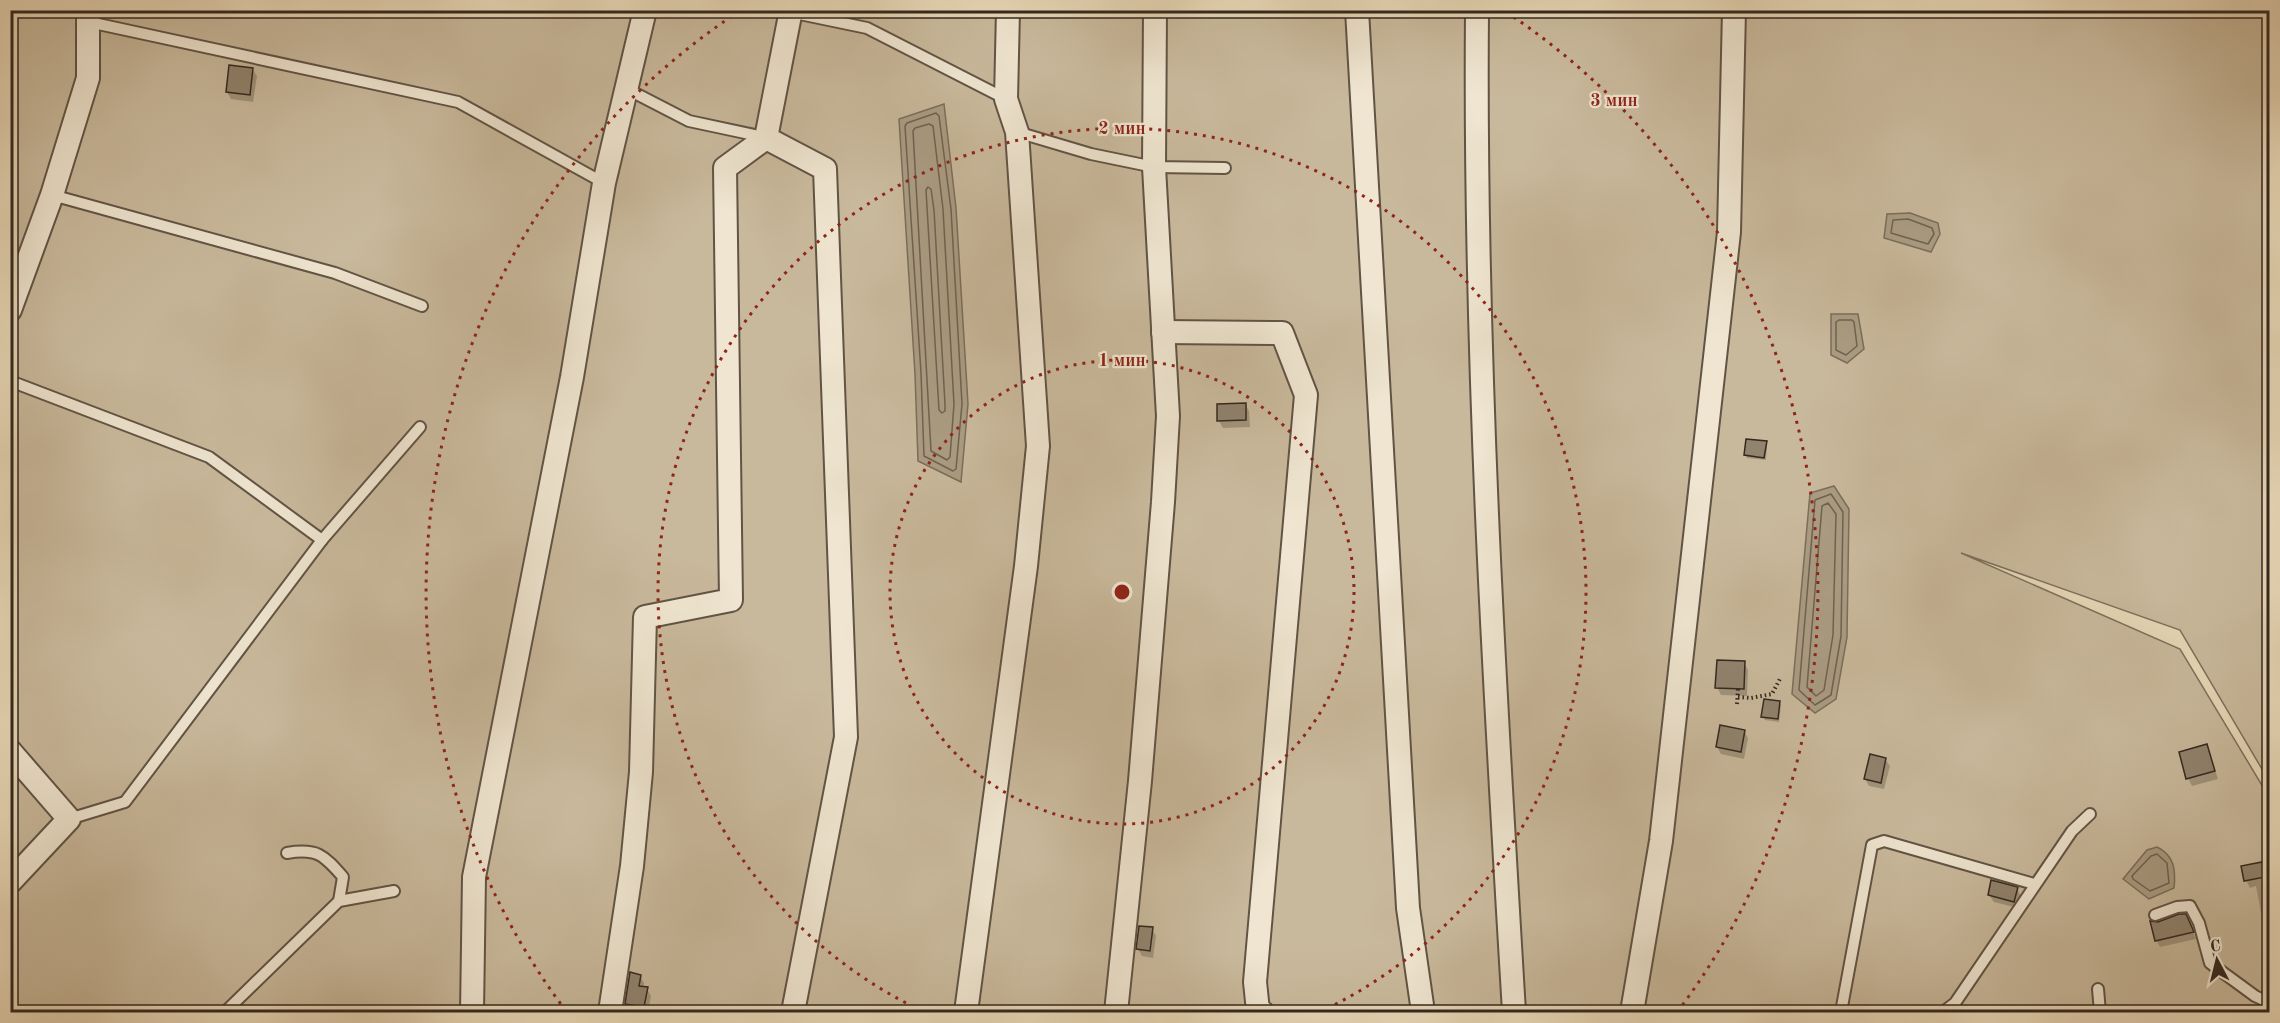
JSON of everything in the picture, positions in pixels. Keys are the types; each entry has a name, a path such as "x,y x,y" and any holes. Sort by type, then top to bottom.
{"street":[{"path":"472,1012 474,877 572,377 604,183 645,10"},
{"path":"966,1012 1026,566 1038,446 1017,132 1006,99 1008,10"},
{"path":"1116,1012 1140,781 1168,416 1154,167 1155,10"},
{"path":"1357,10 1408,908 1423,1012"},
{"path":"1477,10 1476,97 1484,465 1514,1012"},
{"path":"1632,1012 1661,841 1729,232 1734,10"},
{"path":"610,1012 633,866 640,784 645,617 730,600 725,168 766,138 790,11"},
{"path":"10,310 52,195 88,78 88,16"},
{"path":"766,138 825,169 846,737 793,1012"},
{"path":"1163,332 1282,333 1306,396 1255,982 1258,1011 1262,1012"},
{"path":"10,751 69,819 10,882"}],"lane":[{"path":"790,11 867,28 1006,99"},
{"path":"88,16 458,102 604,183"},
{"path":"627,89 689,121 766,138"},
{"path":"1017,132 1091,154 1154,167 1225,168"},
{"path":"52,195 334,273 422,306"},
{"path":"10,381 209,457 322,540"},
{"path":"69,819 125,802 322,540 420,427"},
{"path":"1943,1012 1955,1003 2072,831 2090,814"},
{"path":"1841,1012 1872,845 1884,841 2034,884"},
{"path":"287,853 306,850 325,857 343,877 339,901"},
{"path":"225,1012 339,901 394,891"},
{"path":"2155,915 2176,907 2190,906 2199,923 2210,963 2255,996 2270,1003"},
{"path":"2098,989 2100,1012"}],"path":[{"path":"1738,697 1751,698 1772,694 1781,676"},
{"path":"1737,704 1738,689"}],"shaded area":[{"path":"10,11 2269,11 2269,781 2180,630 1961,553 2180,649 2269,797 2269,1012 11,1012"}],"water":[{"path":"944,104 956,208 968,404 961,482 918,461 915,374 899,119"},
{"path":"1910,213 1938,223 1940,234 1931,252 1884,238 1887,214"},
{"path":"1831,314 1858,314 1864,349 1847,363 1831,355"},
{"path":"1834,486 1849,509 1847,637 1836,699 1815,713 1792,694 1810,493"},
{"path":"2157,847 2167,854 2173,864 2174,888 2149,899 2123,879 2147,850"}],"building":[{"path":"229,65 253,68 250,95 226,92"},
{"path":"1246,403 1246,420 1217,421 1217,404"},
{"path":"1746,439 1767,441 1764,458 1744,455"},
{"path":"1717,660 1745,661 1744,689 1715,688"},
{"path":"1764,699 1780,701 1778,719 1761,717"},
{"path":"1720,725 1745,730 1741,752 1716,747"},
{"path":"2207,744 2215,771 2186,779 2179,752"},
{"path":"1870,754 1886,758 1881,783 1864,779"},
{"path":"2262,862 2265,877 2244,881 2241,866"},
{"path":"1991,880 2018,887 2014,902 1988,895"},
{"path":"2179,914 2186,914 2194,932 2155,941 2150,921 2158,922"},
{"path":"1139,926 1153,927 1150,951 1136,949"},
{"path":"630,972 641,975 639,986 648,987 644,1007 625,1004"}]}
